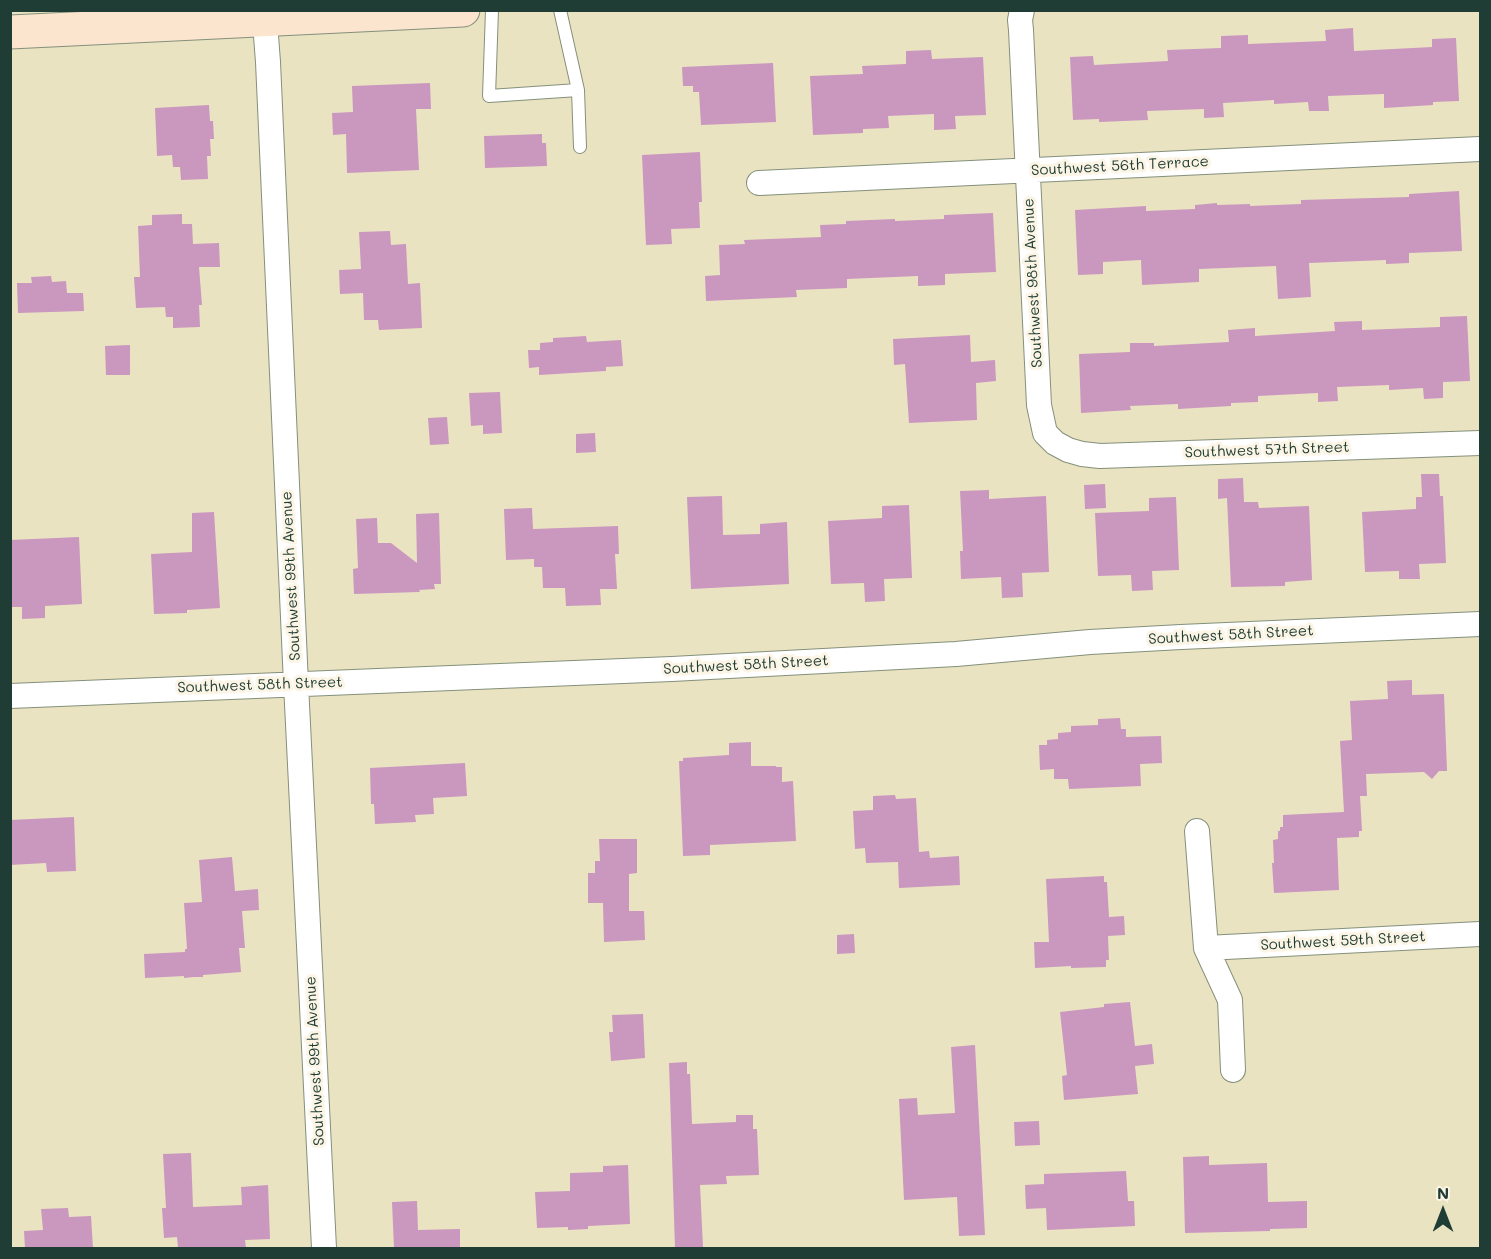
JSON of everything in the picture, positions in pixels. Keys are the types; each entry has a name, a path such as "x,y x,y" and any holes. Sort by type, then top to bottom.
{"main road":[{"path":"10,32 264,15 463,10"}],"street":[{"name":"Southwest 98th Avenue","path":"1022,10 1021,30 1039,405 1045,433 1055,443"},
{"name":"Southwest 99th Avenue","path":"264,15 269,74 324,1248"},
{"name":"Southwest 56th Terrace","path":"759,183 1480,149"},
{"name":"Southwest 57th Street","path":"1055,443 1068,450 1100,456 1480,442"},
{"name":"Southwest 58th Street","path":"10,696 672,669 956,654 1090,642 1480,624"},
{"path":"1197,831 1206,948 1230,1000 1233,1070"},
{"name":"Southwest 59th Street","path":"1206,948 1480,934"}],"lane":[{"path":"492,10 489,96 578,90"},
{"path":"560,10 578,90 580,147"}],"building":[{"path":"1353,28 1354,51 1432,47 1432,39 1456,38 1459,101 1384,108 1384,94 1328,96 1329,111 1309,111 1308,102 1274,104 1274,100 1223,103 1224,117 1204,118 1204,109 1147,111 1148,120 1099,122 1099,119 1073,120 1070,57 1093,56 1094,65 1168,61 1167,50 1221,48 1221,36 1248,35 1248,44 1326,41 1325,30"},
{"path":"931,50 932,59 983,57 986,115 955,116 956,129 934,130 934,114 888,116 889,128 863,129 863,133 813,135 810,76 863,74 862,66 906,64 906,51"},
{"path":"773,63 776,122 701,125 699,92 693,92 693,86 683,86 682,67"},
{"path":"430,83 431,109 416,109 419,170 347,173 346,134 333,135 332,113 353,112 352,86"},
{"path":"209,105 214,139 210,139 211,156 207,156 208,179 181,180 180,167 173,167 172,155 157,156 155,108"},
{"path":"542,134 542,143 546,143 547,166 485,168 484,136"},
{"path":"700,152 702,202 699,202 700,228 671,229 672,244 646,245 642,155"},
{"path":"1459,191 1462,251 1409,253 1409,263 1386,264 1386,260 1309,263 1311,297 1278,299 1276,266 1199,269 1199,282 1142,285 1141,260 1103,262 1103,274 1078,275 1075,210 1146,206 1146,211 1195,209 1195,205 1217,203 1217,205 1250,204 1250,206 1301,204 1301,200 1409,197 1409,194"},
{"path":"993,213 996,272 945,274 945,285 918,286 918,276 847,279 847,288 796,290 797,297 706,301 705,276 720,275 719,245 745,244 744,240 821,237 820,225 846,224 846,221 944,219 944,215"},
{"path":"182,214 182,224 192,224 193,244 219,243 220,267 199,267 202,305 199,305 200,327 173,328 173,317 166,317 165,307 136,308 134,277 140,277 138,226 152,225 152,215"},
{"path":"390,231 391,245 406,244 408,284 420,283 422,328 379,330 378,320 364,320 363,293 340,294 339,270 361,269 359,232"},
{"path":"51,276 52,282 66,281 67,293 83,293 84,311 18,313 17,283 32,283 31,277"},
{"path":"1467,316 1470,381 1443,382 1443,398 1424,399 1423,388 1389,390 1389,385 1337,387 1338,401 1318,402 1318,393 1258,396 1258,402 1231,403 1231,406 1178,409 1178,404 1130,406 1131,410 1081,413 1079,354 1130,352 1130,343 1154,343 1154,346 1229,342 1228,330 1255,328 1255,336 1335,331 1334,322 1362,321 1362,330 1440,327 1440,317"},
{"path":"970,335 971,362 995,360 996,381 976,383 977,420 909,423 905,364 894,365 893,339"},
{"path":"586,336 587,342 621,340 623,366 606,367 606,371 539,375 539,367 529,368 528,350 540,350 540,343 553,342 553,338"},
{"path":"130,345 130,375 106,375 105,346"},
{"path":"500,392 502,433 483,434 483,425 471,426 469,393"},
{"path":"447,417 449,444 430,445 428,418"},
{"path":"595,433 596,452 576,453 576,434"},
{"path":"1421,474 1439,474 1440,496 1443,496 1446,563 1419,564 1420,579 1399,579 1399,571 1365,572 1362,512 1416,509 1416,497 1422,497"},
{"path":"1243,478 1244,502 1258,502 1259,508 1309,506 1312,580 1285,582 1285,586 1231,587 1227,498 1218,499 1218,479"},
{"path":"1105,484 1106,508 1085,509 1084,485"},
{"path":"989,490 989,499 1046,496 1049,572 1022,573 1023,597 1002,598 1001,577 961,579 960,551 963,551 960,491"},
{"path":"722,496 723,535 760,534 760,524 787,522 789,584 691,589 687,497"},
{"path":"1176,497 1179,570 1152,571 1153,590 1132,591 1131,575 1098,576 1095,513 1149,511 1149,498"},
{"path":"909,505 912,578 884,579 885,601 865,602 864,583 831,584 828,521 882,518 882,506"},
{"path":"532,508 533,529 618,526 619,554 615,554 617,589 600,589 601,605 566,606 565,588 543,588 542,567 534,567 534,559 506,560 504,509"},
{"path":"214,512 220,608 187,610 187,613 154,614 151,554 192,552 192,513"},
{"path":"439,513 441,584 434,584 435,589 419,590 420,592 354,594 353,569 358,568 356,519 377,518 378,543 391,543 417,563 416,514"},
{"path":"79,537 82,604 45,606 45,618 22,619 22,607 10,607 10,540"},
{"path":"1412,680 1412,695 1444,694 1447,771 1439,771 1432,779 1424,772 1366,774 1367,796 1360,796 1362,831 1359,831 1359,837 1337,838 1339,890 1274,893 1273,840 1278,839 1278,831 1280,827 1283,827 1283,815 1344,812 1340,741 1352,740 1350,701 1388,699 1387,681"},
{"path":"1120,718 1121,729 1126,729 1126,737 1161,736 1162,763 1140,764 1141,786 1069,789 1068,779 1054,779 1054,769 1040,770 1039,745 1047,745 1047,740 1058,739 1058,733 1071,732 1071,726 1098,725 1098,719"},
{"path":"751,742 751,766 782,767 782,782 793,781 796,841 710,845 710,855 683,856 679,761 683,761 683,758 729,755 729,743"},
{"path":"465,763 467,796 433,798 434,814 415,815 416,822 375,824 374,804 371,804 370,768"},
{"path":"895,795 896,799 916,798 919,852 929,851 930,858 959,856 960,885 899,888 898,862 866,863 865,848 855,849 853,811 873,810 873,796"},
{"path":"74,817 76,871 47,872 46,863 10,865 10,820"},
{"path":"599,839 637,839 637,873 629,874 629,911 644,911 645,940 604,942 603,903 588,903 588,873 595,873 595,861 600,861"},
{"path":"232,857 235,891 258,889 259,910 242,911 245,948 239,948 241,972 203,975 203,977 145,978 144,954 185,952 187,949 184,903 202,902 199,860"},
{"path":"1104,876 1104,882 1107,882 1109,917 1124,916 1125,935 1108,936 1109,960 1106,960 1106,967 1035,968 1034,942 1049,942 1046,879"},
{"path":"854,934 855,953 837,954 837,935"},
{"path":"1130,1002 1135,1046 1152,1044 1154,1064 1135,1066 1138,1094 1064,1100 1062,1076 1067,1075 1060,1012"},
{"path":"643,1014 645,1058 611,1061 609,1032 613,1032 612,1015"},
{"path":"975,1045 985,1235 959,1236 957,1197 904,1200 899,1099 917,1098 918,1115 955,1113 951,1047"},
{"path":"687,1062 687,1074 690,1074 692,1124 736,1122 736,1115 753,1115 753,1129 757,1129 759,1175 726,1176 727,1184 700,1185 703,1247 675,1248 669,1063"},
{"path":"1039,1121 1040,1145 1015,1146 1014,1122"},
{"path":"191,1153 193,1207 242,1205 241,1187 268,1185 270,1239 245,1240 246,1248 178,1248 177,1237 164,1238 162,1208 166,1208 163,1154"},
{"path":"1209,1156 1209,1165 1267,1163 1268,1202 1307,1201 1307,1228 1185,1233 1183,1157"},
{"path":"628,1165 630,1224 588,1226 588,1229 568,1230 568,1227 537,1228 535,1192 570,1191 570,1173 603,1172 603,1166"},
{"path":"1126,1171 1128,1201 1134,1201 1135,1226 1047,1230 1046,1208 1026,1209 1025,1185 1044,1184 1044,1174"},
{"path":"417,1201 418,1230 460,1229 460,1248 394,1248 392,1202"},
{"path":"68,1208 69,1217 91,1216 93,1248 25,1248 24,1231 43,1230 41,1209"}]}
